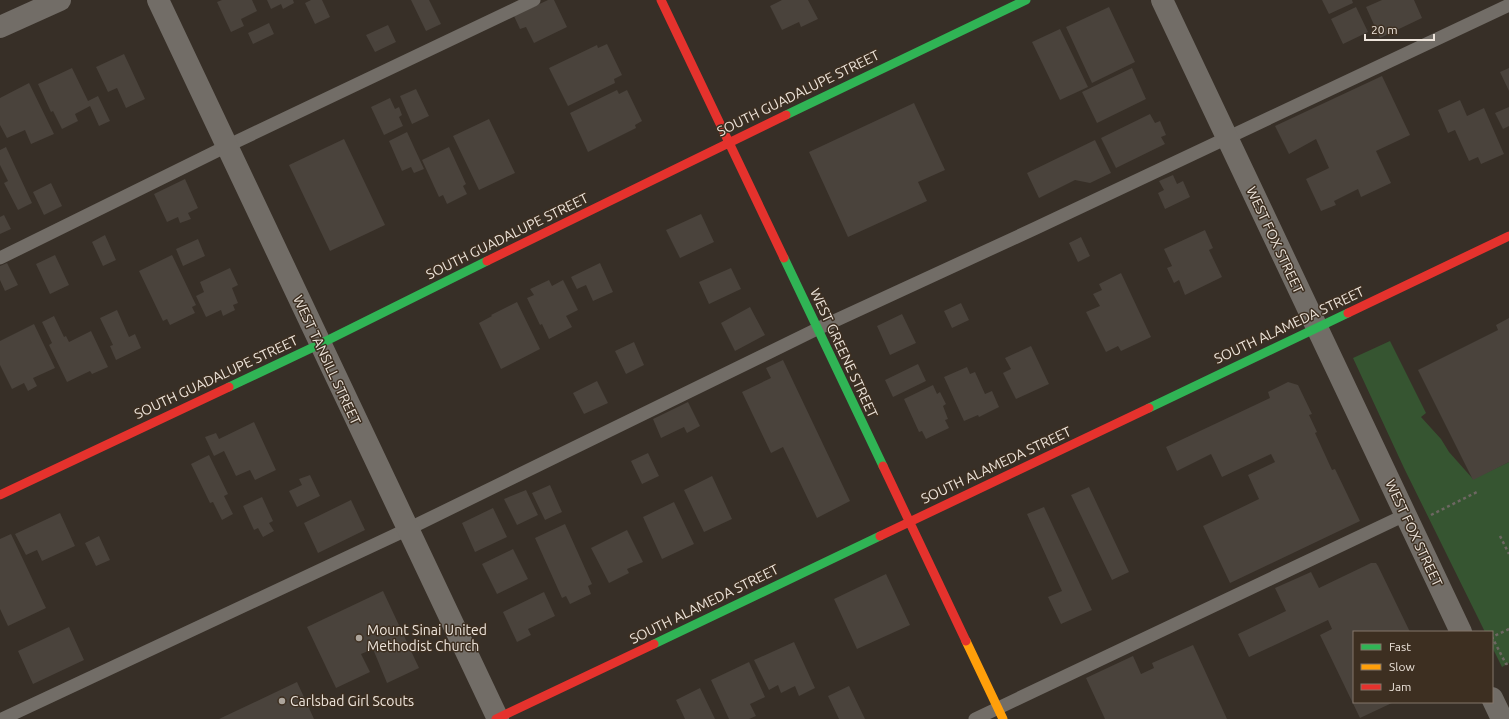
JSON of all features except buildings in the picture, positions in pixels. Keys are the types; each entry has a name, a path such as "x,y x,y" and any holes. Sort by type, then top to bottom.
{"street":[{"path":"0,27 60,0"},
{"name":"WEST TANSILL STREET","path":"158,0 497,719"},
{"name":"WEST GREENE STREET","path":"661,0 1000,714"},
{"name":"SOUTH GUADALUPE STREET","path":"0,495 320,344 729,142 1026,0"},
{"name":"WEST FOX STREET","path":"1162,0 1461,631"},
{"name":"SOUTH ALAMEDA STREET","path":"497,719 1509,236"}],"lane":[{"path":"0,258 227,146 534,0"},
{"path":"2,719 408,529 817,329 1036,228 1509,5"},
{"path":"975,719 1000,714 1406,515"}],"path":[{"path":"1431,515 1477,492"},
{"path":"1500,536 1509,554"},
{"path":"1493,637 1509,629"},
{"path":"1493,639 1506,664 1509,663"}],"green space":[{"path":"1390,341 1426,413 1421,417 1473,479 1509,462 1509,663 1502,667 1493,649 1493,631 1485,631 1404,468 1353,358"}],"traffic: fast":[{"path":"786,115 1026,0"},
{"path":"784,258 883,466"},
{"path":"229,387 320,344 487,261"},
{"path":"1149,408 1348,313"},
{"path":"654,644 880,536"}],"traffic: slow":[{"path":"966,641 1003,719"}],"traffic: jam":[{"path":"661,0 784,258"},
{"path":"487,261 786,115"},
{"path":"1348,313 1509,236"},
{"path":"0,495 229,387"},
{"path":"880,536 1149,408"},
{"path":"883,466 966,641"},
{"path":"496,719 654,644"}],"place":[{"name":"Mount Sinai United Methodist Church","path":"359,638"},
{"name":"Carlsbad Girl Scouts","path":"282,701"}]}
